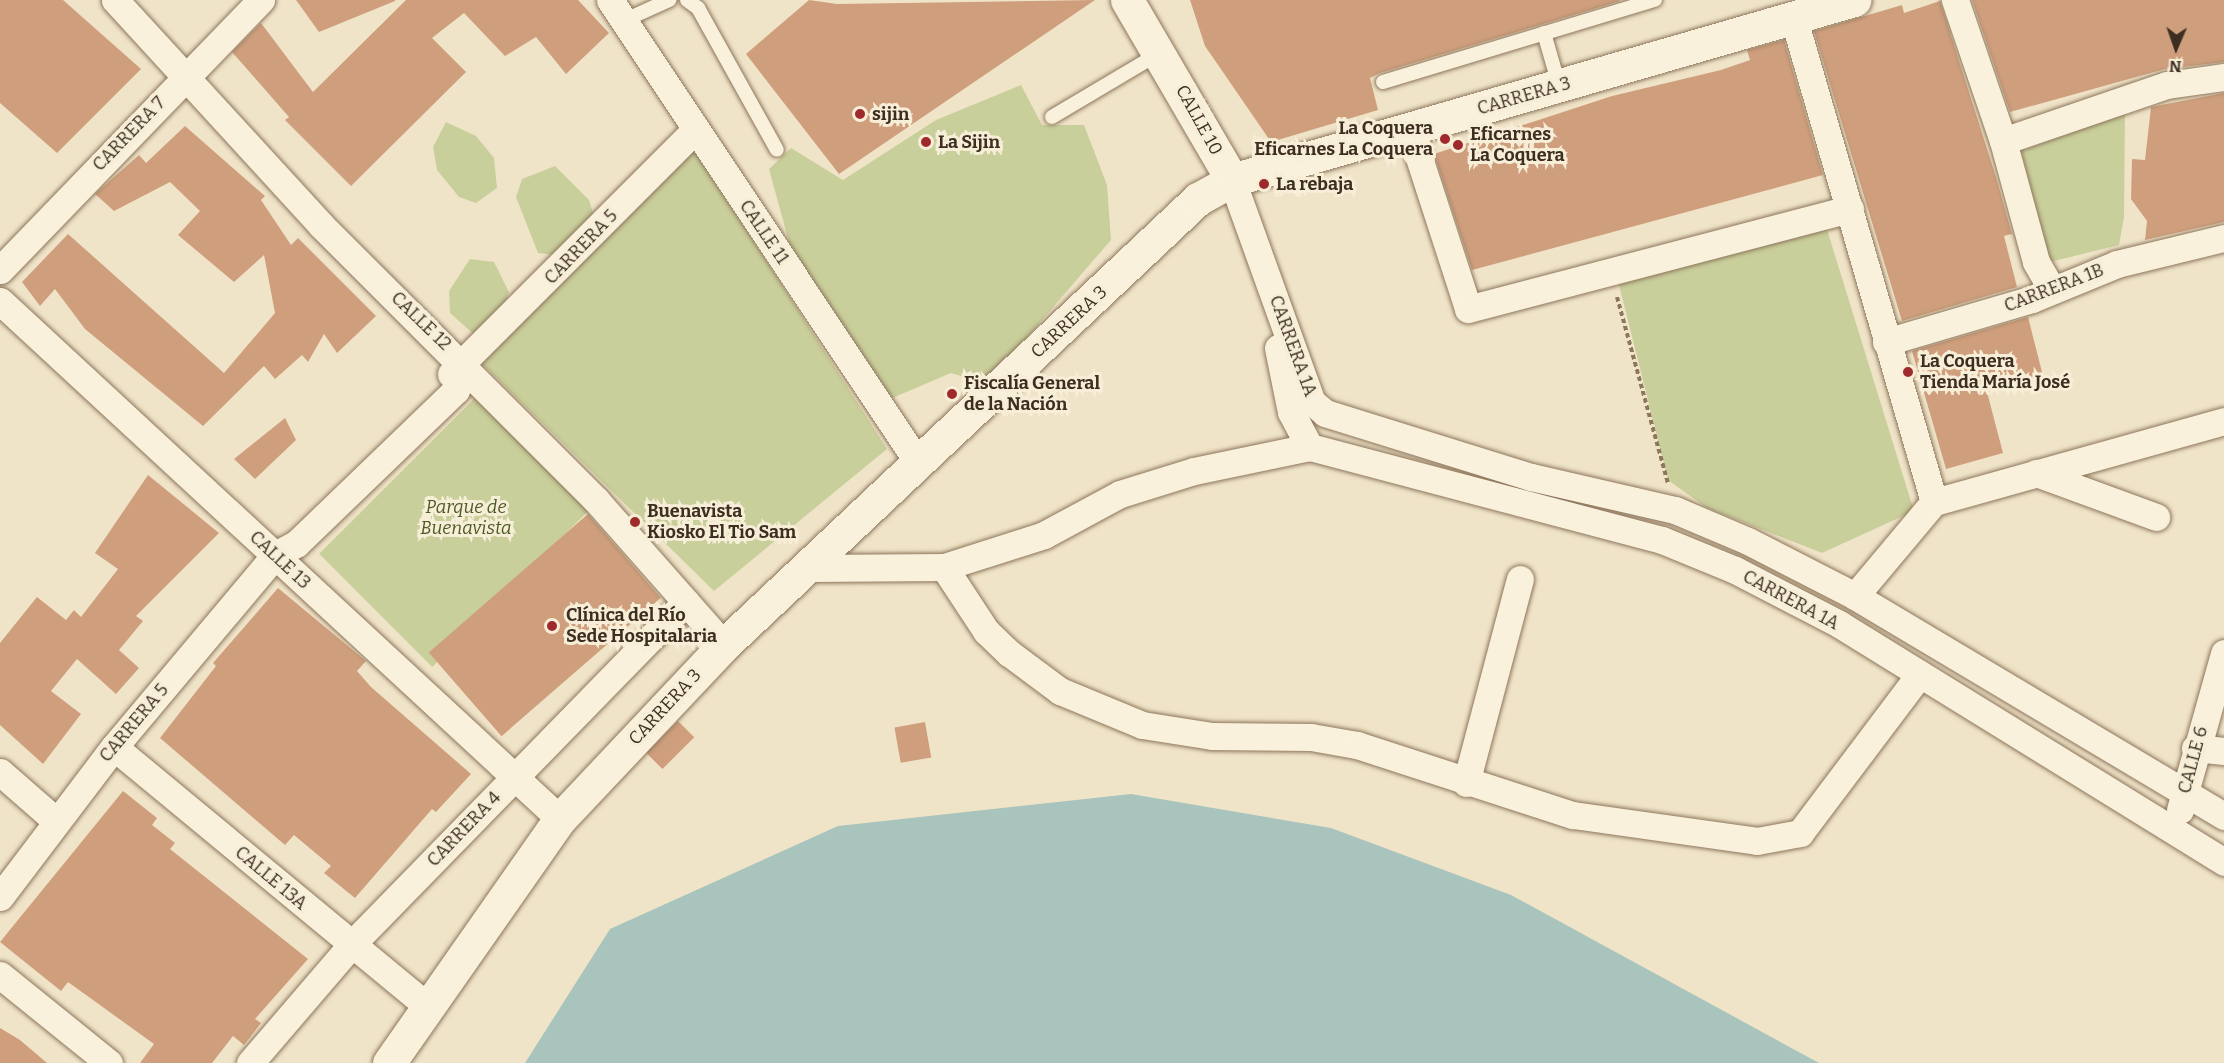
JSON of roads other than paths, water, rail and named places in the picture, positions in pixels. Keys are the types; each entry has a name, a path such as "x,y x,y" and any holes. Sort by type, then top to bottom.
{"street":[{"name":"CALLE 12","path":"115,0 321,225 466,364 724,645"},
{"name":"CARRERA 7","path":"0,270 185,75 261,0"},
{"name":"CALLE 10","path":"1128,0 1162,52 1232,180 1258,247"},
{"name":"CARRERA 3","path":"389,1063 560,819 724,645 810,568 1198,200 1232,180 1854,0"},
{"path":"1955,0 2003,141 2036,262 2051,288"},
{"name":"CALLE 11","path":"617,10 920,464"},
{"path":"1793,16 1934,502 2224,421"},
{"path":"2003,141 2166,85 2224,77"},
{"name":"CARRERA 5","path":"0,897 55,820 276,555 296,544 456,390 466,364 696,129"},
{"path":"1410,129 1468,309 1850,209"},
{"name":"CARRERA 1B","path":"1886,342 2032,299 2051,288 2117,264 2224,238"},
{"name":"CARRERA 1A","path":"1258,247 1291,412 1310,447"},
{"name":"CARRERA 1A","path":"1258,247 1312,402 1325,413 1531,477 1675,510 1855,596 2224,816"},
{"name":"CALLE 13","path":"0,301 560,819"},
{"name":"CARRERA 1A","path":"810,568 944,567 1044,535 1120,494 1194,471 1310,447 1662,540 1839,624 2224,862"},
{"path":"2037,473 2156,517"},
{"name":"CARRERA 1A","path":"1855,596 1934,502"},
{"path":"944,567 986,631 1009,653 1060,691 1142,725 1212,736 1334,741 1573,815 1757,841 1800,833 1920,674"},
{"path":"1466,783 1520,579"},
{"name":"CARRERA 4","path":"250,1063 352,944 686,602"},
{"name":"CALLE 6","path":"2173,832 2195,748 2224,653"},
{"name":"CALLE 13A","path":"114,747 429,1008"},
{"path":"2195,748 2224,752"},
{"path":"0,772 55,820"},
{"path":"0,975 109,1063"}],"lane":[{"path":"617,10 669,0"},
{"path":"687,0 698,8 777,150"},
{"path":"1383,82 1655,0"},
{"path":"1544,33 1559,86"},
{"path":"1052,117 1162,52"}],"water":[{"path":"1131,794 1331,828 1511,895 1819,1063 525,1063 610,929 838,826"}],"place":[{"name":"sijin","path":"860,114"},
{"name":"La Coquera Eficarnes La Coquera","path":"1445,139"},
{"name":"La Sijin","path":"926,142"},
{"name":"Eficarnes La Coquera","path":"1458,145"},
{"name":"La rebaja","path":"1264,184"},
{"name":"La Coquera Tienda María José","path":"1908,372"},
{"name":"Fiscalía General de la Nación","path":"952,394"},
{"name":"Buenavista Kiosko El Tio Sam","path":"635,522"},
{"name":"Clínica del Río Sede Hospitalaria","path":"552,626"}],"park label":[{"name":"Parque de Buenavista","path":"466,518"}]}
